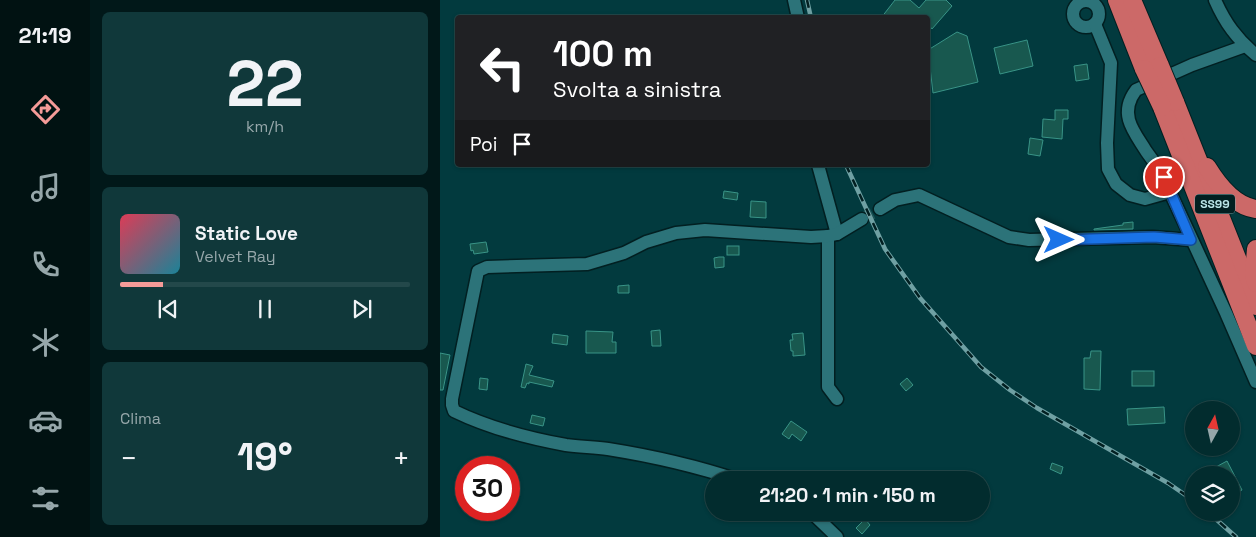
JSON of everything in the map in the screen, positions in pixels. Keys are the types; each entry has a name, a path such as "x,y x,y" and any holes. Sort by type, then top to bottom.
{"highway":[{"name":"SS99","path":"1117,0 1152,68 1168,105 1256,346"},
{"name":"SS99","path":"1132,0 1152,68"},
{"name":"SS99","path":"1168,105 1185,129 1256,306"},
{"path":"1185,129 1213,177 1234,200 1256,209"},
{"path":"1256,249 1254,273 1256,284"}],"street":[{"path":"794,0 797,15"},
{"path":"1215,0 1223,18 1233,33 1256,55"},
{"path":"1095,24 1110,63 1108,169 1116,184 1130,195 1145,199 1170,192"},
{"path":"1245,46 1192,65 1136,90 1128,107 1128,119 1135,134 1164,177 1256,382"},
{"path":"818,167 832,235 828,388 837,399"},
{"path":"880,209 895,200 919,195 1009,237 1029,240 1154,237 1191,240"},
{"path":"709,471 630,453 568,445 520,436 476,422 454,411 452,399 478,271 487,267 587,264 624,253 646,242 676,232 705,230 811,237 832,235 862,219"},
{"path":"820,521 837,537"}],"building":[{"path":"895,0 910,0 919,8 926,0 946,0 952,6 932,29 930,26 930,15 883,15"},
{"path":"957,32 967,36 978,82 933,93 930,49"},
{"path":"1027,40 1033,66 1000,74 994,48"},
{"path":"1087,64 1089,79 1076,81 1074,66"},
{"path":"1055,110 1068,110 1068,119 1063,119 1062,139 1042,137 1043,119 1055,120"},
{"path":"1030,138 1043,140 1040,156 1028,154"},
{"path":"724,191 738,193 737,200 723,198"},
{"path":"751,201 766,202 766,218 750,217"},
{"path":"1133,222 1133,229 1094,230 1123,225 1123,223"},
{"path":"486,242 488,252 474,254 473,250 471,251 470,244"},
{"path":"727,246 739,246 739,255 727,255"},
{"path":"724,257 724,267 715,268 714,258"},
{"path":"629,285 629,293 618,293 618,286"},
{"path":"660,330 661,346 652,346 651,331"},
{"path":"586,331 613,332 612,342 616,342 616,353 586,353"},
{"path":"803,333 805,355 793,356 790,340 793,340 792,334"},
{"path":"553,334 568,336 567,345 552,343"},
{"path":"1091,351 1101,351 1100,390 1084,389 1084,358 1090,358"},
{"path":"440,353 450,355 443,390 440,390"},
{"path":"526,364 533,366 529,375 554,381 552,387 529,382 525,388 521,387"},
{"path":"1132,371 1154,371 1154,386 1132,386"},
{"path":"480,378 488,379 487,390 479,389"},
{"path":"907,378 913,385 906,391 900,384"},
{"path":"1164,407 1165,423 1128,425 1127,409"},
{"path":"532,415 545,418 543,426 530,423"},
{"path":"791,421 807,432 801,441 792,434 789,439 782,434"},
{"path":"1227,461 1230,466 1218,466"},
{"path":"1052,463 1063,467 1061,474 1050,469"},
{"path":"863,521 867,521 870,525 862,534 856,528"}],"tunnel":[{"path":"862,219 880,209"}],"railway":[{"path":"807,0 810,15"},
{"path":"847,167 885,249 920,298 981,367 1037,408 1168,483 1185,495"},
{"path":"1218,521 1236,537"}],"route":[{"path":"1059,240 1154,237 1191,240 1164,177"}]}
